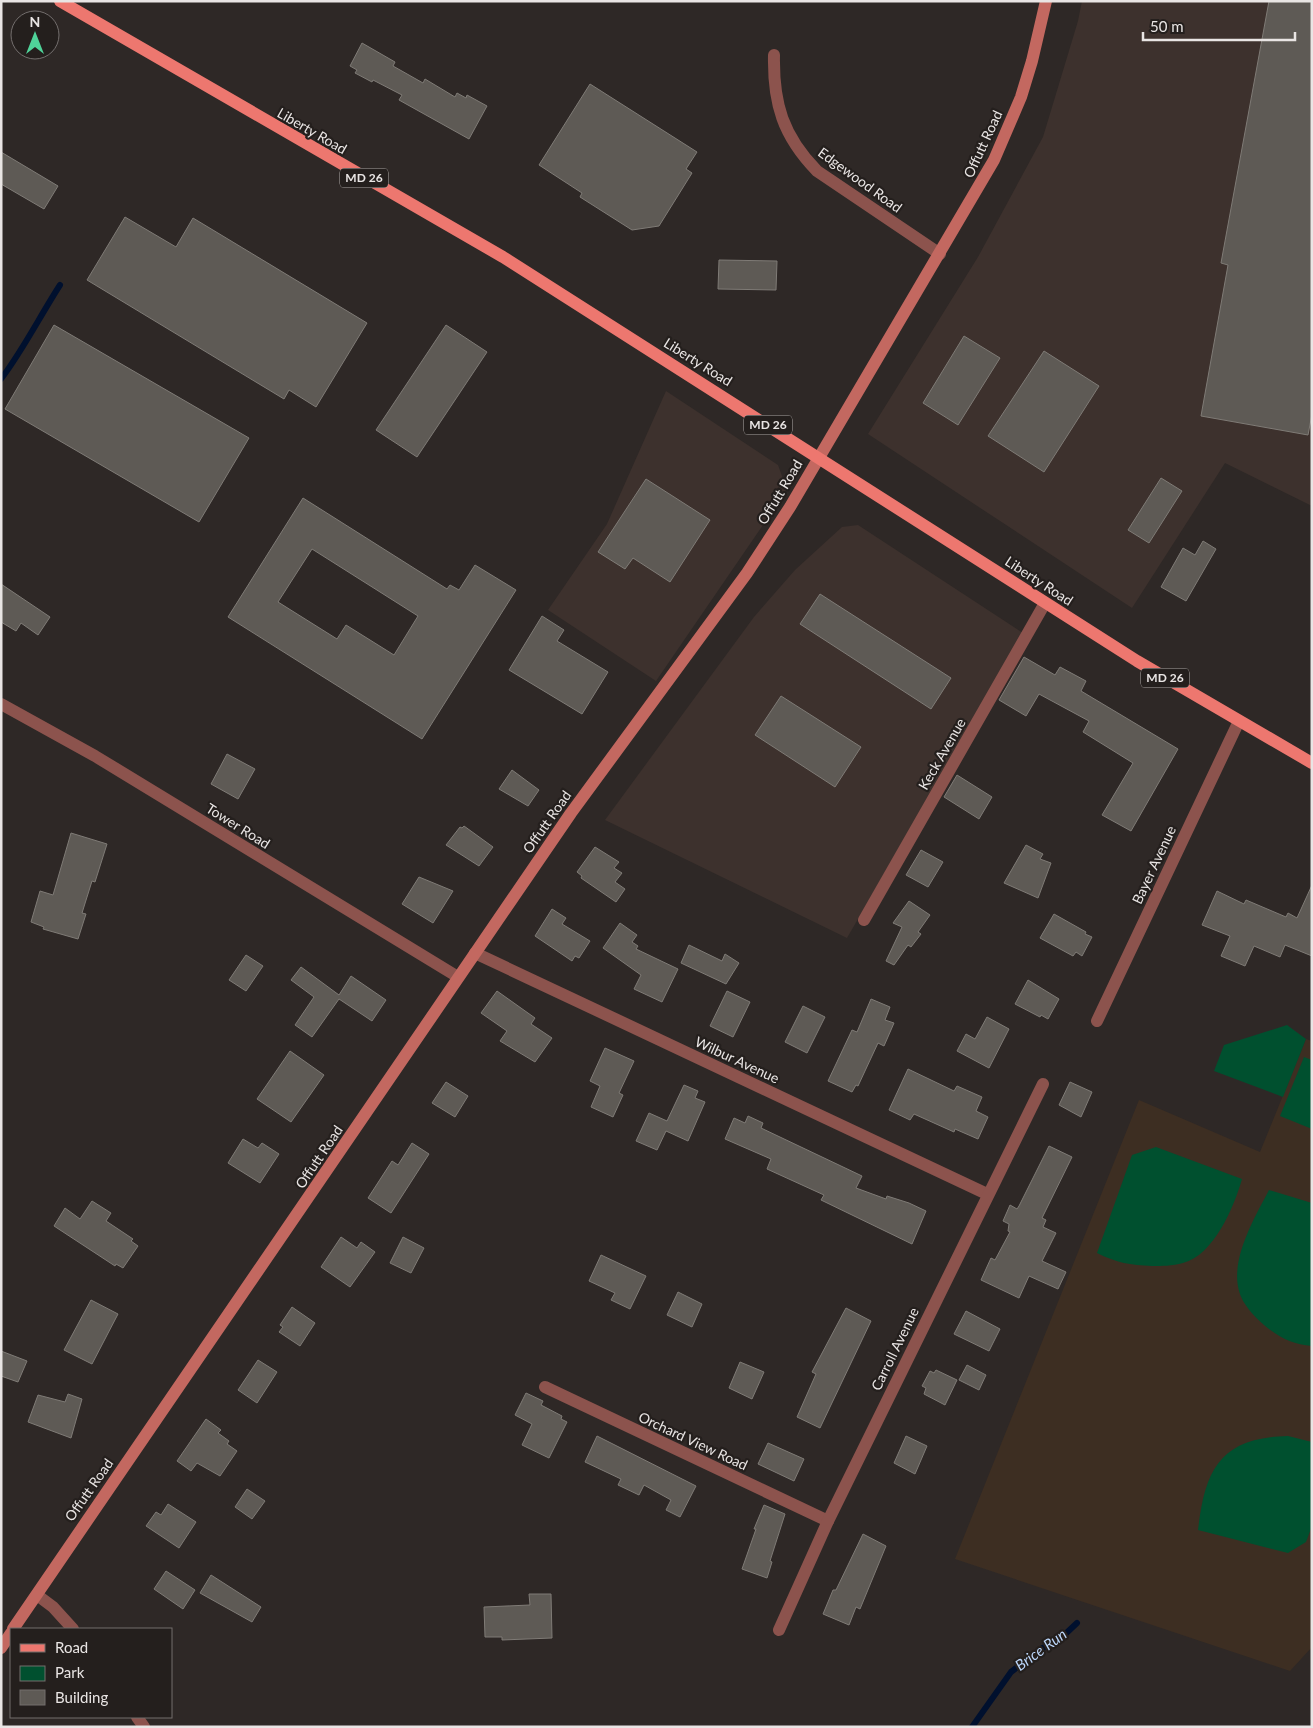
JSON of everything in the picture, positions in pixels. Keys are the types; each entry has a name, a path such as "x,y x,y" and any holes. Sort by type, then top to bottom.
{"main road":[{"name":"Liberty Road","path":"60,1 503,257 819,457 1137,662 1312,763"}],"street":[{"name":"Offutt Road","path":"15,1628 275,1249 458,977 622,741 747,573 790,507 976,193 1009,128 1032,62 1046,1"},
{"name":"Edgewood Road","path":"774,55 776,97 779,114 802,155 817,171 940,254"},
{"name":"Keck Avenue","path":"864,920 1045,603"},
{"name":"Tower Road","path":"1,704 95,756 458,977"},
{"name":"Bayer Avenue","path":"1098,1021 1239,722"},
{"name":"Wilbur Avenue","path":"475,953 987,1194"},
{"name":"Carroll Avenue","path":"779,1630 828,1521 987,1194 1043,1084"},
{"name":"Orchard View Road","path":"545,1387 828,1521"},
{"path":"36,1595 53,1607 72,1628"},
{"path":"1,1648 10,1634"}],"shaded area":[{"path":"1082,1 1312,1 1312,506 1225,463 1132,608 868,434 978,257 1043,137 1078,21"},
{"path":"666,391 778,465 787,490 656,681 548,610 607,524"},
{"path":"858,525 1023,633 847,938 605,820 754,617 795,570 842,527"},
{"path":"1306,1039 1312,1041 1312,1647 1290,1671 955,1559 1139,1100 1260,1152"}],"green space":[{"path":"1287,1025 1306,1039 1283,1097 1214,1071 1224,1045"},
{"path":"1304,1057 1312,1060 1312,1129 1280,1116"},
{"path":"1156,1147 1242,1179 1228,1216 1213,1240 1204,1250 1194,1258 1183,1263 1167,1266 1144,1266 1117,1261 1097,1253 1132,1155"},
{"path":"1269,1190 1312,1203 1312,1346 1292,1342 1280,1337 1269,1329 1249,1310 1239,1291 1237,1279 1241,1252 1251,1225"},
{"path":"1288,1436 1312,1442 1312,1526 1306,1542 1288,1553 1198,1530 1206,1489 1220,1460 1232,1450 1247,1443 1265,1438"}],"building":[{"path":"1269,1 1312,1 1312,414 1308,435 1201,416 1228,265 1221,263"},
{"path":"362,43 395,62 393,66 423,83 425,79 455,97 457,93 466,98 467,95 487,106 469,139 399,100 402,95 355,73 357,70 350,66"},
{"path":"590,84 697,152 686,169 692,173 659,226 632,230 580,197 582,193 539,165"},
{"path":"1,152 58,186 44,209 1,184"},
{"path":"125,217 176,247 193,218 367,323 316,407 289,390 284,399 87,280"},
{"path":"719,260 777,261 776,290 718,289"},
{"path":"54,325 249,438 199,522 5,409"},
{"path":"446,325 487,352 417,457 376,430"},
{"path":"964,336 1000,358 958,425 923,403"},
{"path":"1044,351 1099,386 1044,472 988,436"},
{"path":"1161,478 1182,491 1149,543 1128,530"},
{"path":"646,479 710,520 670,582 633,558 625,569 598,552"},
{"path":"303,498 447,589 450,585 459,590 475,565 516,590 422,739 228,617","holes":["312,549 418,616 394,655 346,625 337,639 278,602"]},
{"path":"1203,541 1216,549 1186,601 1161,587 1183,548 1195,555"},
{"path":"1,584 50,617 38,635 21,623 16,631 1,622"},
{"path":"820,594 951,678 931,709 800,624"},
{"path":"542,616 564,630 557,641 608,672 582,714 509,670"},
{"path":"1024,657 1055,675 1060,667 1086,681 1081,691 1178,749 1131,831 1102,815 1133,763 1083,732 1089,721 1039,694 1026,716 999,700"},
{"path":"781,696 861,747 835,787 755,735"},
{"path":"227,754 255,769 238,799 211,784"},
{"path":"512,770 539,790 528,806 499,789"},
{"path":"957,775 992,797 979,819 944,797"},
{"path":"464,826 493,847 479,866 446,845 460,827"},
{"path":"71,833 107,844 95,882 92,881 82,913 86,914 78,939 43,929 44,927 31,922 40,891 53,895"},
{"path":"1026,845 1043,854 1040,859 1051,863 1038,898 1004,883"},
{"path":"595,847 619,862 614,868 622,873 615,882 625,889 616,902 581,878 582,876 577,872"},
{"path":"921,850 943,862 928,887 906,875"},
{"path":"419,877 453,891 433,923 402,904"},
{"path":"1312,885 1312,956 1285,945 1280,957 1254,946 1245,966 1221,956 1230,936 1202,925 1217,891 1244,904 1246,900 1286,917 1288,913 1297,918"},
{"path":"909,901 930,915 918,932 921,934 911,947 908,945 894,965 886,961 902,927 893,923"},
{"path":"552,909 566,918 562,924 590,941 579,958 575,956 572,961 535,936"},
{"path":"1054,914 1092,937 1082,956 1076,952 1073,956 1040,938"},
{"path":"620,923 637,935 632,942 638,946 636,949 678,969 662,1002 634,989 641,975 603,948"},
{"path":"689,945 722,961 725,954 739,963 726,984 681,963"},
{"path":"246,955 263,966 246,991 229,980"},
{"path":"301,967 339,995 351,976 386,1000 372,1021 339,999 312,1037 295,1025 314,997 291,980"},
{"path":"1028,980 1059,999 1048,1019 1015,1004"},
{"path":"497,991 535,1018 531,1024 552,1038 535,1062 500,1041 507,1031 481,1013"},
{"path":"727,991 750,1002 733,1037 710,1026"},
{"path":"871,999 890,1007 885,1020 894,1023 884,1046 878,1043 858,1086 856,1085 852,1092 828,1081 852,1030 857,1032"},
{"path":"803,1006 825,1017 807,1053 785,1042"},
{"path":"987,1017 1009,1029 989,1068 957,1051 966,1034 975,1039"},
{"path":"605,1048 634,1061 619,1093 623,1095 613,1117 591,1107 600,1086 590,1081"},
{"path":"290,1051 324,1075 291,1122 257,1099"},
{"path":"908,1069 954,1091 957,1086 982,1097 976,1111 988,1117 978,1139 955,1129 954,1132 914,1114 910,1120 889,1110"},
{"path":"446,1082 468,1096 455,1117 432,1103"},
{"path":"1070,1082 1092,1092 1081,1117 1059,1105"},
{"path":"684,1085 698,1091 695,1098 705,1102 688,1141 666,1131 657,1150 636,1141 649,1113 667,1121"},
{"path":"748,1116 763,1123 761,1128 862,1176 856,1188 886,1199 887,1196 909,1203 926,1211 912,1244 821,1200 824,1195 767,1169 771,1159 725,1139 734,1118 745,1123"},
{"path":"243,1139 258,1148 262,1143 279,1154 260,1183 228,1163"},
{"path":"412,1143 429,1154 391,1213 368,1198 392,1161 398,1165"},
{"path":"1049,1146 1072,1157 1042,1218 1046,1220 1043,1227 1056,1233 1042,1261 1066,1272 1058,1289 1029,1276 1019,1298 981,1280 991,1258 995,1260 1010,1232 1008,1231 1009,1224 1003,1221 1010,1205 1017,1209 1019,1206"},
{"path":"92,1201 111,1213 106,1221 133,1239 131,1241 138,1246 123,1268 116,1264 115,1266 54,1226 65,1208 80,1219"},
{"path":"341,1237 357,1248 361,1242 375,1252 350,1287 321,1267"},
{"path":"403,1237 424,1248 411,1273 390,1263"},
{"path":"601,1255 646,1276 630,1309 611,1300 615,1293 589,1281"},
{"path":"678,1292 702,1304 692,1327 667,1315"},
{"path":"91,1300 118,1314 92,1364 64,1350"},
{"path":"292,1307 315,1323 300,1346 279,1332 283,1327 280,1325"},
{"path":"846,1308 871,1321 820,1428 797,1417 816,1374 812,1372"},
{"path":"966,1311 1000,1329 989,1351 954,1334"},
{"path":"1,1351 27,1361 18,1382 1,1376"},
{"path":"258,1360 277,1372 257,1403 238,1390"},
{"path":"740,1362 764,1372 752,1399 729,1388"},
{"path":"967,1365 986,1375 979,1390 959,1380"},
{"path":"936,1370 957,1380 945,1405 924,1394 926,1388 922,1386 930,1371 934,1373"},
{"path":"526,1393 543,1401 541,1405 562,1416 561,1419 567,1422 549,1458 522,1445 532,1424 515,1415"},
{"path":"68,1394 82,1399 71,1438 28,1422 38,1395 65,1402"},
{"path":"206,1419 221,1430 218,1433 229,1441 227,1444 237,1451 220,1476 197,1463 191,1471 177,1461"},
{"path":"597,1436 696,1486 680,1517 666,1510 671,1500 644,1485 639,1495 618,1485 621,1479 585,1462"},
{"path":"906,1436 927,1446 915,1474 894,1463"},
{"path":"768,1443 804,1459 794,1481 758,1464"},
{"path":"247,1489 265,1501 252,1519 235,1507"},
{"path":"168,1504 196,1522 179,1548 146,1526 156,1512 161,1515"},
{"path":"764,1505 785,1514 770,1561 772,1562 767,1578 742,1569 756,1529 754,1529"},
{"path":"863,1534 886,1546 860,1609 856,1607 849,1625 823,1614 833,1590 836,1590"},
{"path":"166,1571 195,1590 183,1609 154,1589"},
{"path":"211,1575 261,1607 252,1622 200,1593"},
{"path":"529,1594 551,1594 552,1638 502,1640 502,1637 485,1637 484,1607 530,1605"}],"waterway":[{"path":"1,379 60,285"},
{"name":"Brice Run","path":"972,1727 1011,1672 1041,1649 1060,1639 1077,1623"}]}
